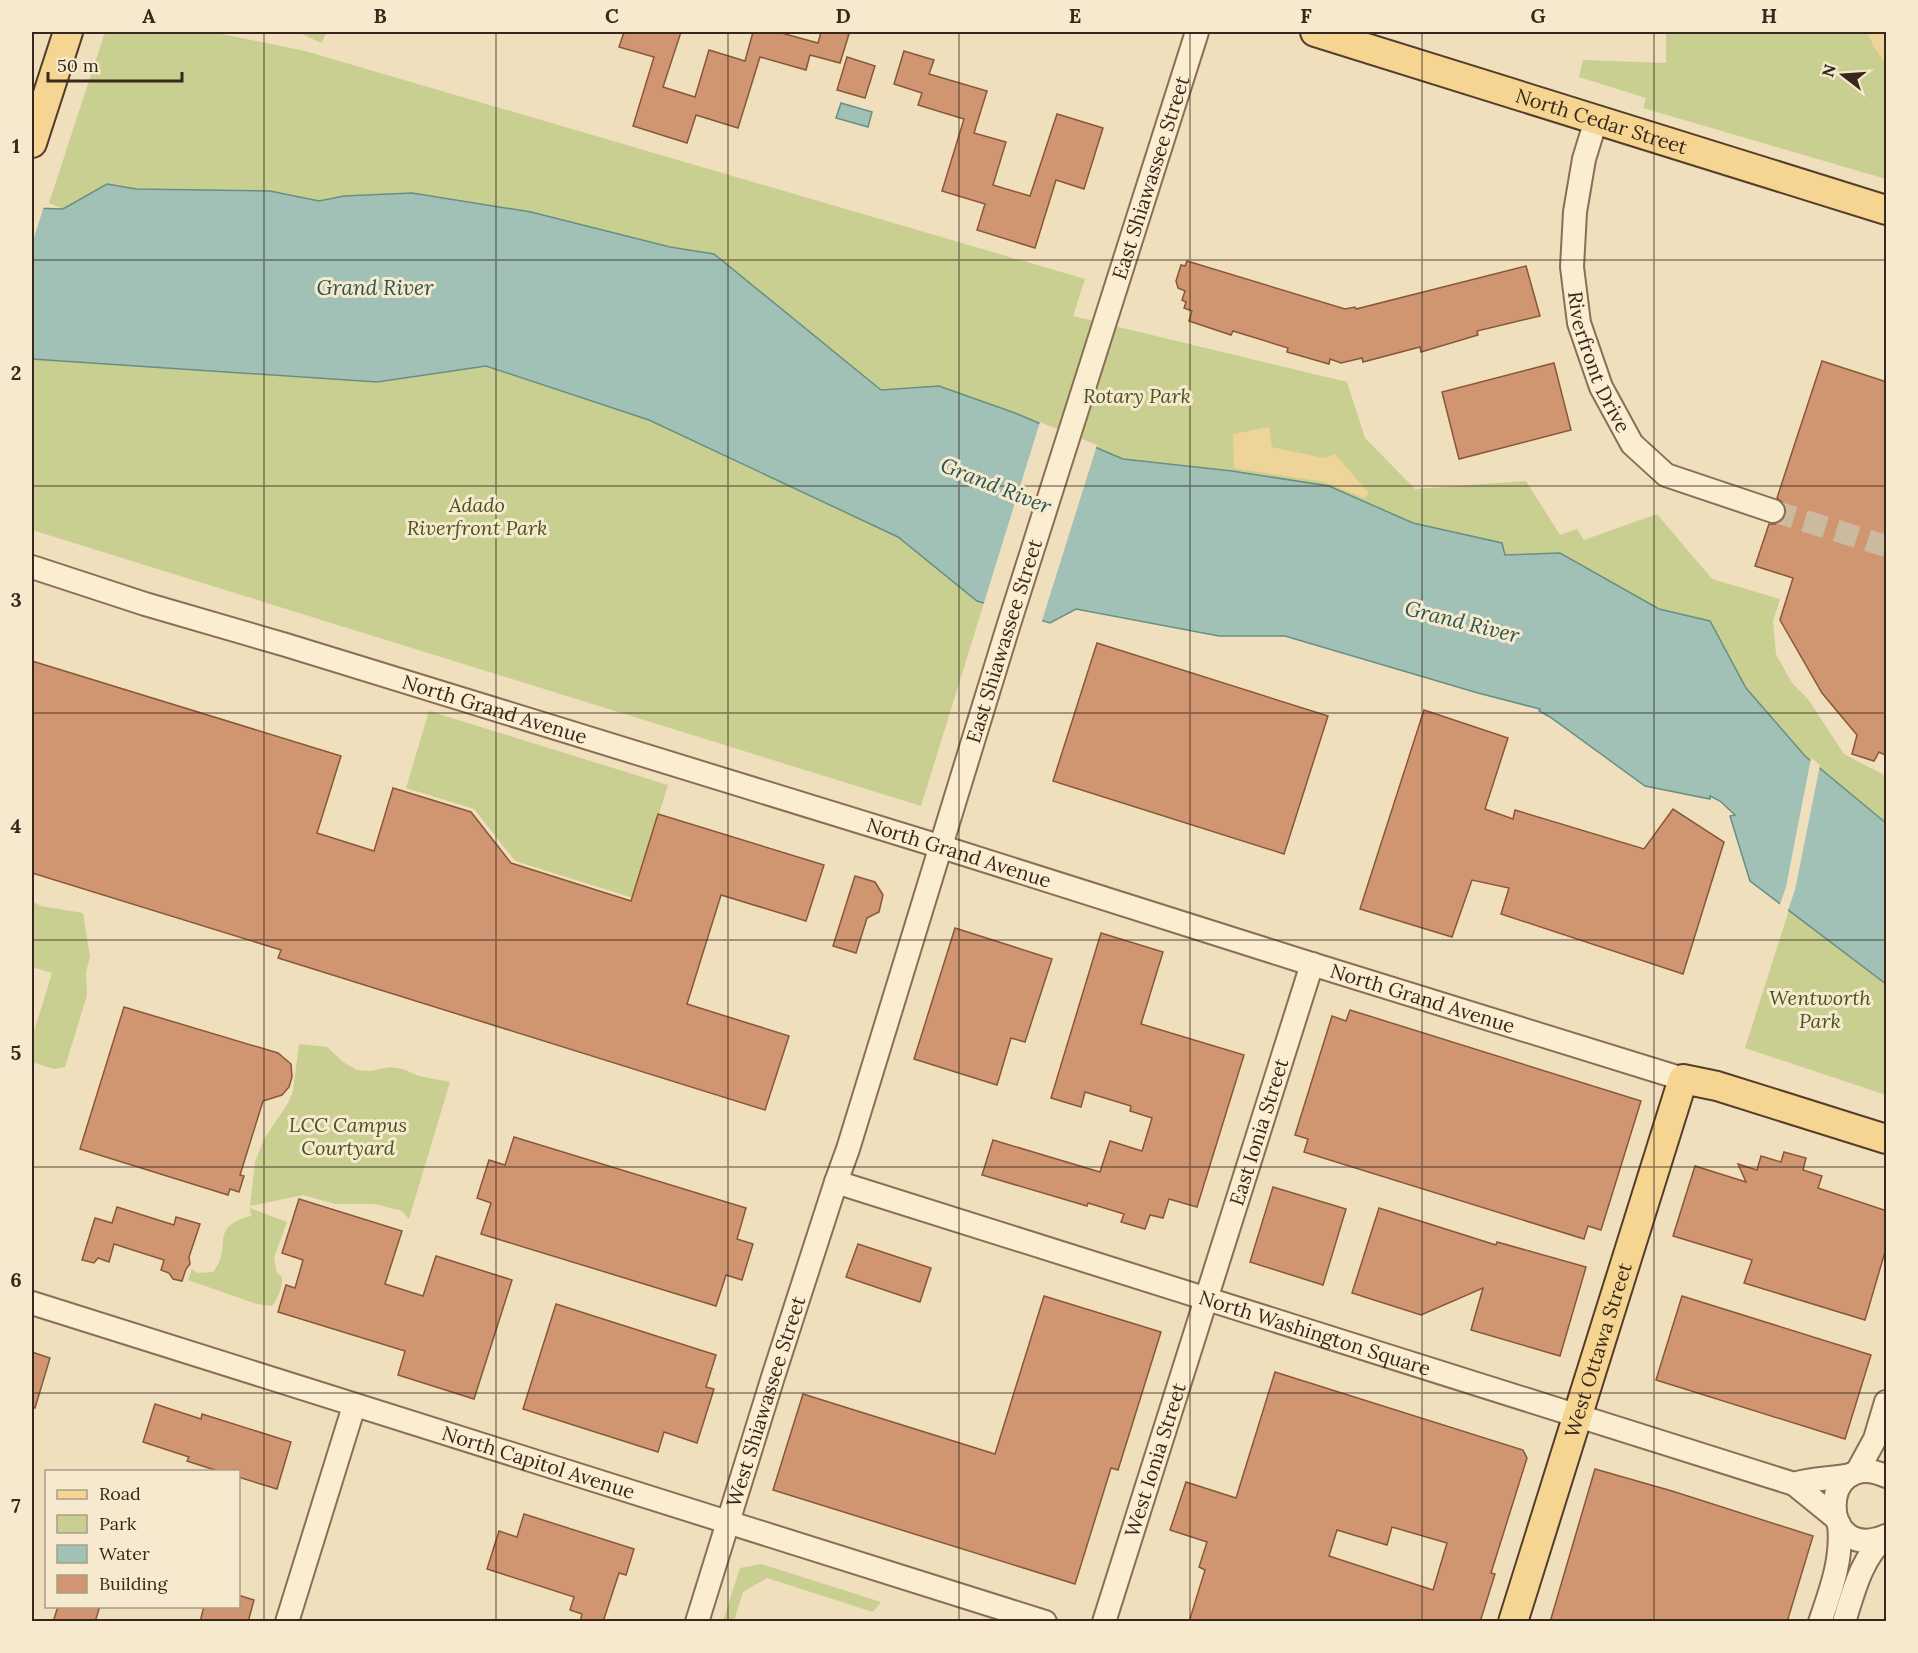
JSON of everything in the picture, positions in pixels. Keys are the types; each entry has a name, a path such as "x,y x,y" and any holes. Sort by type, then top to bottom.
{"main road":[{"path":"32,143 68,32"},
{"name":"North Cedar Street","path":"1315,32 1887,210"},
{"name":"North Grand Avenue","path":"1683,1079 1727,1089 1887,1138"},
{"name":"West Ottawa Street","path":"1513,1622 1683,1079"}],"street":[{"name":"East Shiawassee Street","path":"836,1182 1102,327 1197,32"},
{"name":"Riverfront Drive","path":"1596,120 1584,159 1575,212 1572,267 1579,323 1601,387 1632,444 1665,475 1773,511"},
{"name":"North Grand Avenue","path":"32,567 145,604 286,645 942,847 1683,1079"},
{"name":"East Ionia Street","path":"1205,1299 1312,964"},
{"name":"North Washington Square","path":"836,1182 1794,1484"},
{"name":"West Shiawassee Street","path":"697,1622 836,1182"},
{"name":"West Ionia Street","path":"1104,1622 1205,1299"},
{"name":"North Capitol Avenue","path":"32,1303 1045,1622"},
{"path":"1820,1622 1838,1562 1841,1539 1834,1498 1837,1489 1854,1474 1875,1439 1887,1402"},
{"path":"287,1622 354,1406"},
{"path":"1794,1484 1812,1479 1833,1479 1867,1471 1887,1476"},
{"path":"1794,1484 1837,1521 1851,1537 1862,1541 1886,1536"},
{"path":"1844,1622 1861,1568 1873,1548 1886,1536"}],"green space":[{"path":"105,32 212,32 305,51 1085,279 1073,316 1347,382 1365,438 1415,489 1526,481 1560,535 1577,529 1584,540 1657,514 1712,579 1780,599 1773,621 1776,654 1792,683 1808,699 1844,754 1886,776 1886,823 1805,756 1746,688 1710,621 1659,609 1561,553 1504,555 1502,543 1413,523 1329,486 1232,471 1123,459 1015,413 939,386 881,390 714,254 670,247 531,212 412,193 381,195 486,366 649,420 898,537 977,601 984,603 921,806 32,530 32,360 50,359 344,196 319,201 270,191 136,189 107,184 63,209 49,203"},
{"path":"298,32 327,32 321,43"},
{"path":"1666,32 1886,32 1886,179 1643,108 1646,98 1579,77 1583,60 1666,63"},
{"path":"429,711 668,785 633,898 515,861 474,809 406,788"},
{"path":"32,901 41,906 83,913 90,957 86,972 87,995 65,1067 54,1069 32,1062 32,1038 52,973 32,967"},
{"name":"Wentworth Park","path":"1789,910 1886,984 1886,1095 1745,1048"},
{"name":"LCC Campus Courtyard","path":"299,1044 327,1047 343,1062 357,1070 370,1071 390,1067 450,1082 409,1219 402,1211 375,1204 335,1204 303,1195 250,1206 255,1162 264,1139 288,1103 293,1091"},
{"path":"250,1208 287,1222 274,1258 277,1273 282,1277 282,1281 280,1292 272,1306 257,1304 188,1280 192,1269 198,1273 213,1272 222,1254 225,1232 229,1226 251,1216"},
{"path":"761,1564 881,1602 873,1612 767,1578 743,1592 734,1621 723,1621 740,1568"}],"sand":[{"path":"1867,32 1886,32 1886,64 1874,47"},
{"path":"1269,427 1272,447 1324,458 1335,454 1369,493 1364,498 1324,482 1234,468 1233,434"}],"water":[{"path":"841,103 872,112 868,127 836,118"},
{"name":"Grand River","path":"107,184 136,189 270,191 319,201 344,196 412,193 531,212 670,247 714,254 881,390 939,386 1015,413 1123,459 1232,471 1329,486 1413,523 1502,543 1505,555 1560,553 1659,609 1710,621 1746,688 1805,756 1886,823 1886,984 1750,881 1730,816 1735,815 1720,801 1710,796 1710,799 1645,786 1539,711 1540,709 1285,636 1219,636 1076,609 1050,623 977,601 898,537 649,420 486,366 377,382 32,359 32,208 63,209"}],"pier":[{"path":"32,205 44,206 32,244"},
{"path":"1040,422 1097,445 1041,624 983,606"},
{"path":"1811,758 1820,765 1795,890 1787,913 1779,907 1786,887"}],"building":[{"path":"624,32 681,32 663,87 695,97 709,50 745,61 753,32 778,32 818,43 821,32 849,34 840,63 810,55 806,70 760,57 738,128 696,115 687,143 633,126 654,57 619,47"},
{"path":"904,51 934,60 929,74 987,91 974,133 1006,142 993,185 1030,196 1057,114 1103,128 1084,189 1056,180 1035,248 977,230 985,204 942,191 964,119 918,105 922,93 894,84"},
{"path":"847,57 875,66 865,98 837,90"},
{"path":"1187,261 1345,309 1355,307 1356,309 1526,266 1540,316 1477,331 1478,335 1421,352 1420,347 1363,362 1362,358 1341,363 1330,359 1329,364 1287,352 1288,348 1233,331 1231,335 1189,321 1192,311 1184,308 1186,302 1182,300 1185,291 1178,288 1176,281 1181,265 1185,266"},
{"path":"1822,361 1887,382 1887,756 1879,752 1874,761 1852,754 1857,735 1822,693 1780,620 1793,578 1755,566 1769,524 1781,521 1786,515 1786,508 1777,498"},
{"path":"1554,363 1571,430 1459,459 1442,392"},
{"path":"1097,643 1328,716 1284,854 1053,781"},
{"path":"32,661 341,756 317,833 374,851 393,788 471,812 511,863 631,901 658,814 824,865 806,921 721,895 687,1004 789,1036 765,1110 278,958 281,950 32,873"},
{"path":"1424,710 1508,738 1485,809 1513,819 1515,810 1644,849 1673,809 1724,842 1683,974 1501,914 1509,888 1472,880 1452,937 1360,909"},
{"path":"855,876 875,882 883,895 879,912 867,918 856,953 833,946"},
{"path":"955,928 1052,959 1025,1042 1011,1038 997,1085 914,1059"},
{"path":"1101,933 1163,952 1141,1024 1244,1055 1197,1207 1169,1199 1163,1218 1150,1215 1145,1229 1121,1222 1124,1214 1088,1203 1087,1206 982,1175 993,1140 1100,1172 1110,1141 1142,1151 1152,1118 1130,1111 1131,1106 1085,1092 1081,1107 1051,1098"},
{"path":"124,1007 278,1053 291,1064 292,1077 289,1087 282,1095 263,1101 240,1175 244,1176 239,1192 230,1189 228,1195 80,1149"},
{"path":"1350,1010 1641,1101 1601,1230 1588,1226 1584,1239 1304,1152 1308,1139 1295,1135 1332,1016 1346,1021"},
{"path":"514,1137 746,1208 737,1239 753,1244 742,1280 726,1275 716,1306 481,1234 491,1203 477,1198 489,1160 505,1165"},
{"path":"1784,1152 1806,1158 1803,1170 1822,1176 1818,1188 1887,1211 1887,1245 1865,1320 1744,1283 1752,1260 1673,1236 1695,1166 1746,1182 1738,1164 1757,1170 1761,1156 1781,1162"},
{"path":"1273,1187 1346,1209 1323,1285 1250,1262"},
{"path":"299,1199 402,1231 385,1284 423,1296 436,1256 512,1280 474,1399 398,1375 405,1351 278,1312 286,1285 295,1288 303,1260 282,1253"},
{"path":"117,1207 174,1225 176,1217 200,1224 189,1257 190,1264 182,1281 173,1279 169,1273 161,1270 164,1260 114,1244 109,1262 98,1258 94,1263 82,1260 95,1218 112,1223"},
{"path":"1379,1208 1496,1245 1497,1242 1586,1267 1560,1356 1471,1330 1483,1288 1421,1315 1352,1293"},
{"path":"858,1244 931,1268 920,1302 846,1277"},
{"path":"1044,1296 1161,1332 1118,1470 1111,1468 1075,1584 773,1490 803,1394 995,1454"},
{"path":"1682,1296 1871,1355 1845,1439 1656,1380"},
{"path":"556,1304 716,1355 706,1387 714,1389 697,1443 664,1432 658,1452 523,1409"},
{"path":"32,1352 50,1358 35,1408 32,1407"},
{"path":"1275,1372 1523,1450 1527,1458 1491,1573 1495,1574 1480,1622 1189,1622 1205,1570 1199,1567 1207,1542 1170,1530 1186,1482 1236,1498","holes":["1392,1527 1447,1543 1433,1590 1329,1556 1337,1530 1387,1545"]},
{"path":"155,1404 201,1419 202,1414 291,1442 277,1489 240,1478 240,1470 215,1470 187,1461 189,1457 143,1442"},
{"path":"1595,1469 1813,1536 1787,1622 1550,1622"},
{"path":"524,1514 634,1549 626,1575 619,1573 603,1622 580,1622 582,1614 570,1610 574,1597 487,1569 499,1531 517,1537"},
{"path":"240,1596 254,1600 248,1622 200,1622 204,1608 240,1608"},
{"path":"57,1608 99,1608 95,1622 53,1622"}],"tunnel":[{"path":"1773,511 1886,546"}],"park label":[{"name":"Rotary Park","path":"1137,396"},
{"name":"Adado Riverfront Park","path":"477,516"}]}
